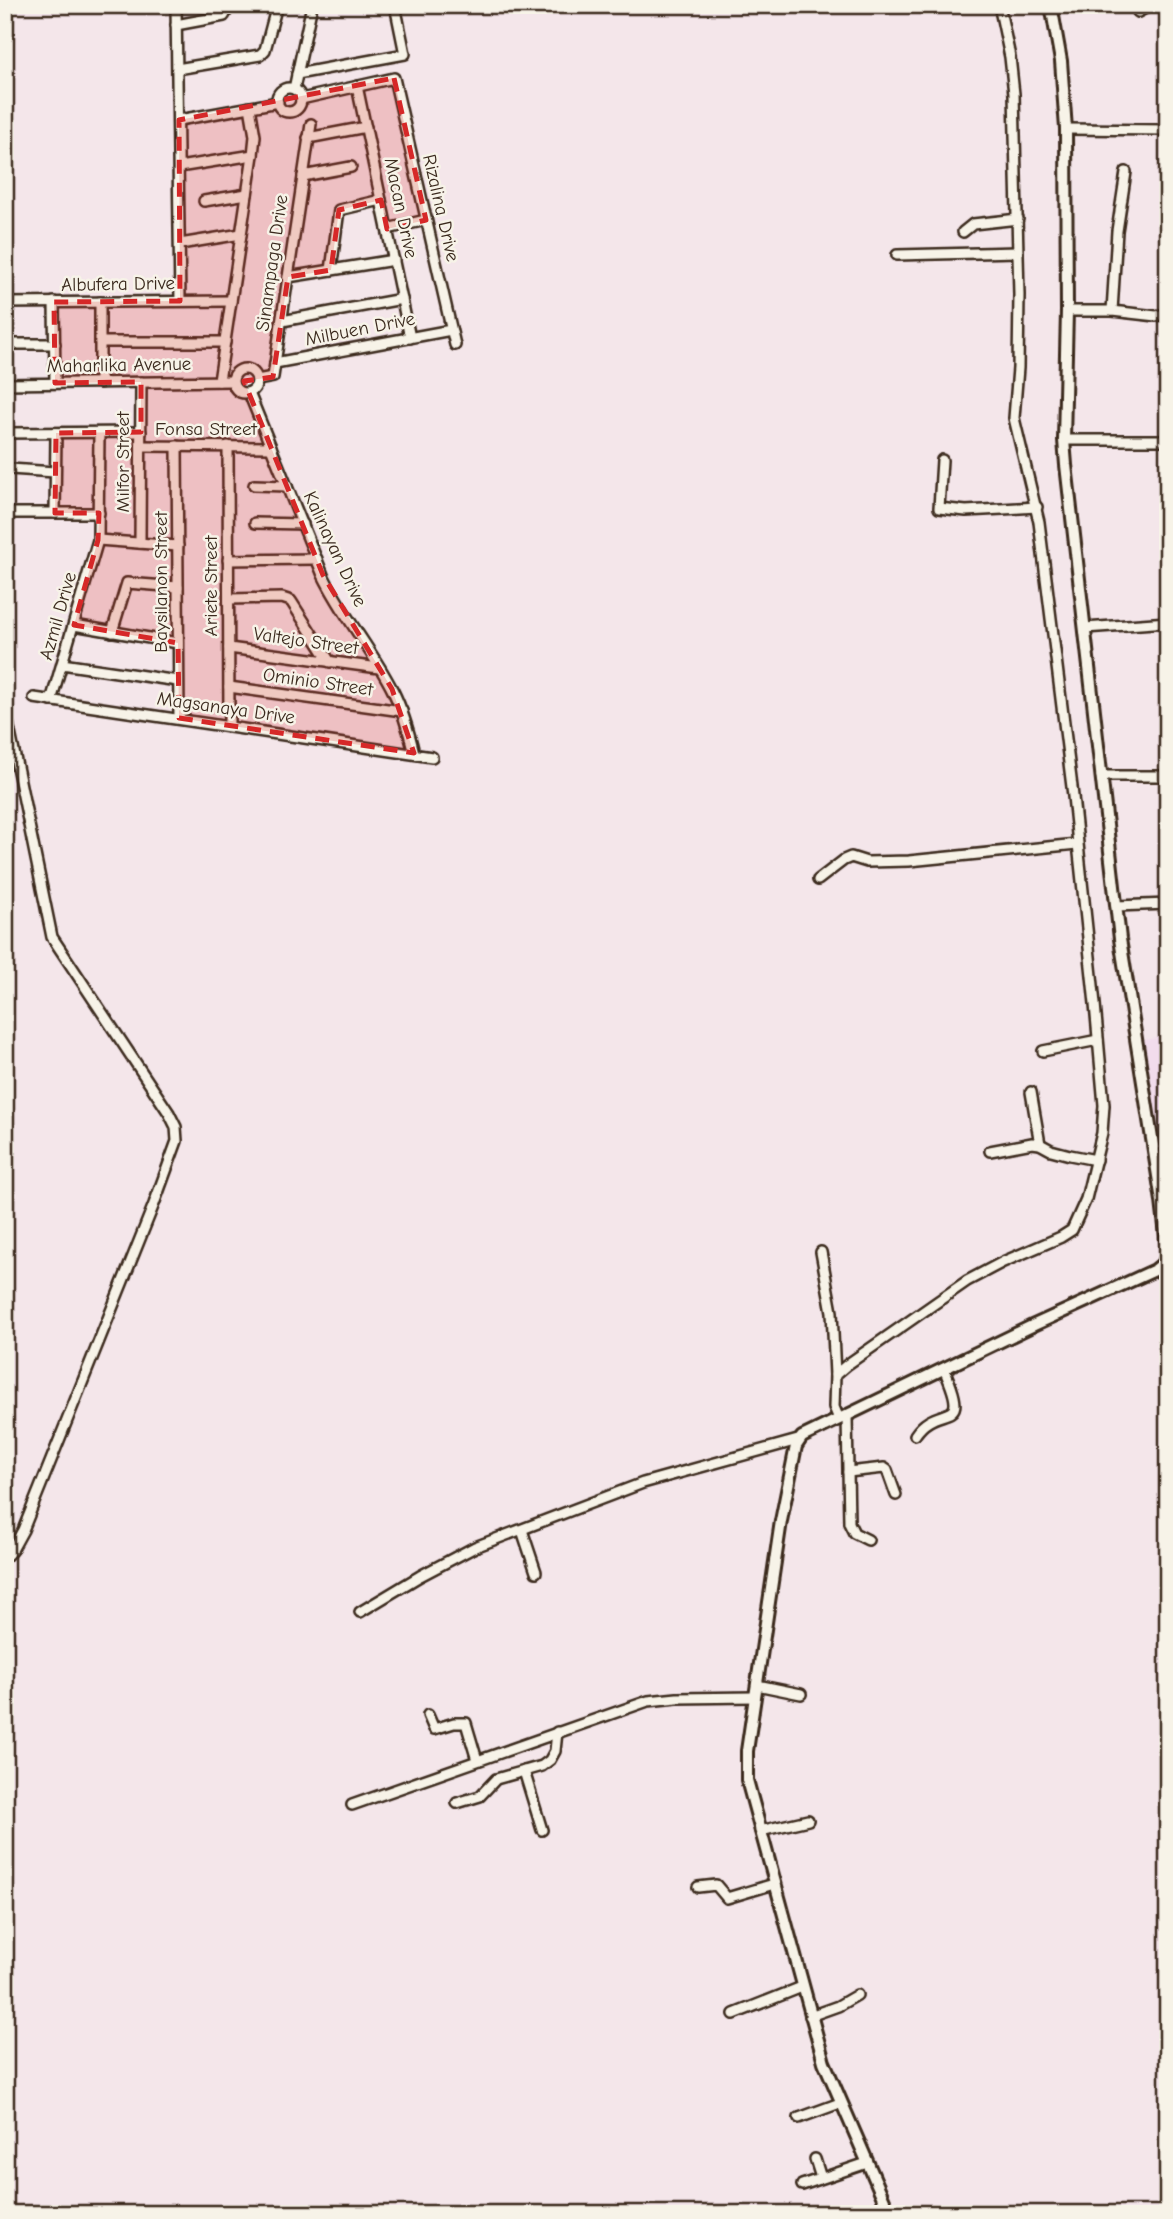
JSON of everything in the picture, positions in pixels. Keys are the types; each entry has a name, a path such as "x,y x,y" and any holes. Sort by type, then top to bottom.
{"street":[{"path":"176,5 180,301"},
{"path":"176,25 224,16 230,5"},
{"path":"177,69 260,55 265,50 276,5"},
{"path":"294,89 282,91 278,102 282,109 289,112 300,107 301,99 294,89 313,5"},
{"path":"297,74 405,54 395,5"},
{"path":"835,1375 873,1345 967,1281 1072,1230 1086,1199 1102,1133 1104,1105 1098,1040 1037,507 1014,418 1019,340 1013,75 999,5"},
{"path":"360,1612 475,1548 643,1483 798,1440 1155,1270 1167,1261 1165,1200 1124,973 1064,440 1067,311 1066,129 1061,61 1051,5"},
{"path":"1138,12 1151,5"},
{"name":"Rizalina Drive","path":"357,86 394,78 455,345"},
{"path":"301,99 357,86"},
{"name":"Macan Drive","path":"357,86 410,338"},
{"path":"179,120 278,102"},
{"path":"219,380 253,155 255,136 250,107"},
{"name":"Sinampaga Drive","path":"275,363 311,124"},
{"path":"309,138 366,127"},
{"path":"1066,129 1168,131"},
{"path":"179,167 253,155"},
{"path":"303,176 351,167"},
{"path":"1112,311 1117,231 1126,172"},
{"path":"204,201 247,194"},
{"path":"331,270 339,210 381,200"},
{"path":"963,232 973,224 1018,219"},
{"path":"387,229 426,220"},
{"path":"180,244 241,234"},
{"path":"897,255 1018,252"},
{"path":"288,277 394,260"},
{"path":"282,321 402,299"},
{"name":"Albufera Drive","path":"5,303 231,301"},
{"path":"54,302 55,383"},
{"path":"100,302 100,383"},
{"path":"1067,311 1112,311 1156,316 1168,313"},
{"name":"Milbuen Drive","path":"275,363 451,330"},
{"path":"100,342 225,342"},
{"path":"5,345 55,344"},
{"path":"257,380 273,377 275,363"},
{"path":"242,369 250,370 257,380 256,386 249,393 238,391 232,381 235,373 242,369"},
{"name":"Maharlika Avenue","path":"5,384 232,381"},
{"name":"Milfor Street","path":"140,543 141,382"},
{"name":"Kalinayan Drive","path":"249,393 317,559 335,598 379,668 402,712 414,753"},
{"path":"5,433 141,432"},
{"path":"55,513 56,433"},
{"name":"Azmil Drive","path":"51,701 98,541 99,433"},
{"path":"1064,440 1167,443"},
{"name":"Fonsa Street","path":"141,446 271,447"},
{"name":"Baysilanon Street","path":"177,446 179,719"},
{"name":"Ariete Street","path":"228,446 229,726"},
{"path":"942,460 939,508 966,511 1037,507"},
{"path":"10,469 55,472"},
{"path":"254,485 287,486"},
{"path":"5,513 99,513"},
{"path":"255,523 303,524"},
{"path":"98,541 178,546"},
{"path":"229,560 317,559"},
{"path":"112,632 127,583 178,587"},
{"path":"229,598 282,598 292,601 330,662"},
{"path":"1085,628 1168,622"},
{"path":"74,625 178,643"},
{"name":"Valtejo Street","path":"229,648 379,668"},
{"path":"62,664 178,681"},
{"name":"Ominio Street","path":"229,687 402,712"},
{"name":"Magsanaya Drive","path":"34,698 432,757"},
{"path":"5,708 52,937 169,1113 176,1127 177,1141 23,1530 5,1557"},
{"path":"1101,776 1168,776"},
{"path":"818,880 851,857 872,862 909,861 1077,844"},
{"path":"1116,906 1168,904"},
{"path":"1043,1051 1098,1040"},
{"path":"1031,1092 1040,1144"},
{"path":"990,1151 1021,1144 1040,1144 1051,1150 1096,1160"},
{"path":"821,1252 832,1312 834,1407 843,1418 851,1530 868,1539"},
{"path":"915,1435 920,1427 953,1411 956,1406 957,1398 944,1369"},
{"path":"798,1440 781,1521 746,1770 774,1884 824,2062 890,2214"},
{"path":"848,1472 884,1468 896,1495"},
{"path":"522,1530 536,1572"},
{"path":"757,1685 801,1693"},
{"path":"352,1805 652,1700 755,1697"},
{"path":"428,1715 433,1729 466,1723 477,1760"},
{"path":"457,1803 483,1794 496,1779 542,1766 550,1760 555,1751 557,1732"},
{"path":"524,1771 542,1829"},
{"path":"760,1831 808,1820"},
{"path":"698,1887 716,1885 727,1898 774,1884"},
{"path":"734,2014 802,1987"},
{"path":"810,2016 838,2006 857,1995"},
{"path":"799,2118 840,2103"},
{"path":"815,2159 821,2178"},
{"path":"802,2185 867,2163"}],"highlighted area":[{"path":"394,78 426,220 387,229 381,200 339,210 331,270 288,277 273,377 244,381 323,575 392,689 414,753 179,718 178,643 74,625 98,540 99,513 55,513 56,433 141,432 141,382 55,383 54,302 180,301 179,120"}],"shaded area":[{"path":"1168,1036 1168,1181 1162,1183 1139,1041"}]}
